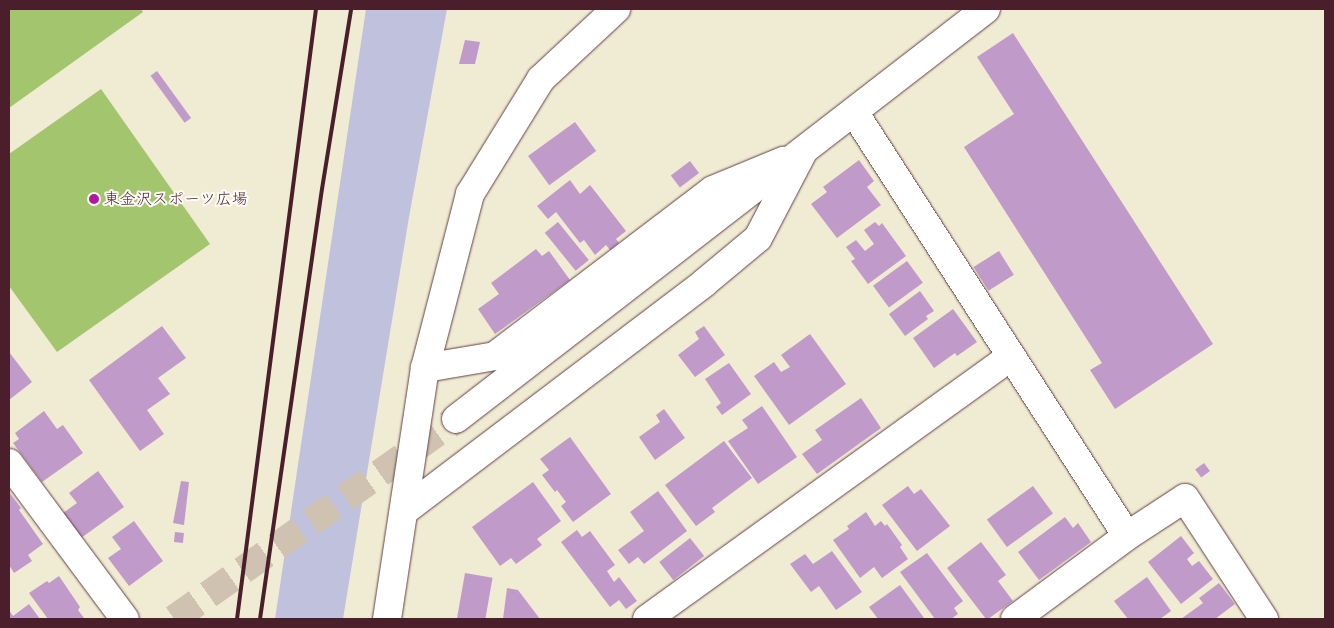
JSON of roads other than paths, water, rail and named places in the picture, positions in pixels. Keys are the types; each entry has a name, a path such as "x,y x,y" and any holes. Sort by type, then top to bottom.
{"street":[{"path":"386,619 404,511 424,368 470,194 541,79 616,9"},
{"path":"456,419 986,9"},
{"path":"854,112 1127,536"},
{"path":"424,368 495,356 713,190 803,152"},
{"path":"404,511 704,283 758,238 803,152"},
{"path":"647,619 1011,356"},
{"path":"9,463 125,619"},
{"path":"1015,619 1127,536 1185,498 1264,619"}],"tunnel":[{"path":"174,619 456,419"}],"railway":[{"path":"237,619 316,9"},
{"path":"260,619 322,189 351,9"}],"place":[{"name":"東金沢スポーツ広場","path":"94,199"}]}
